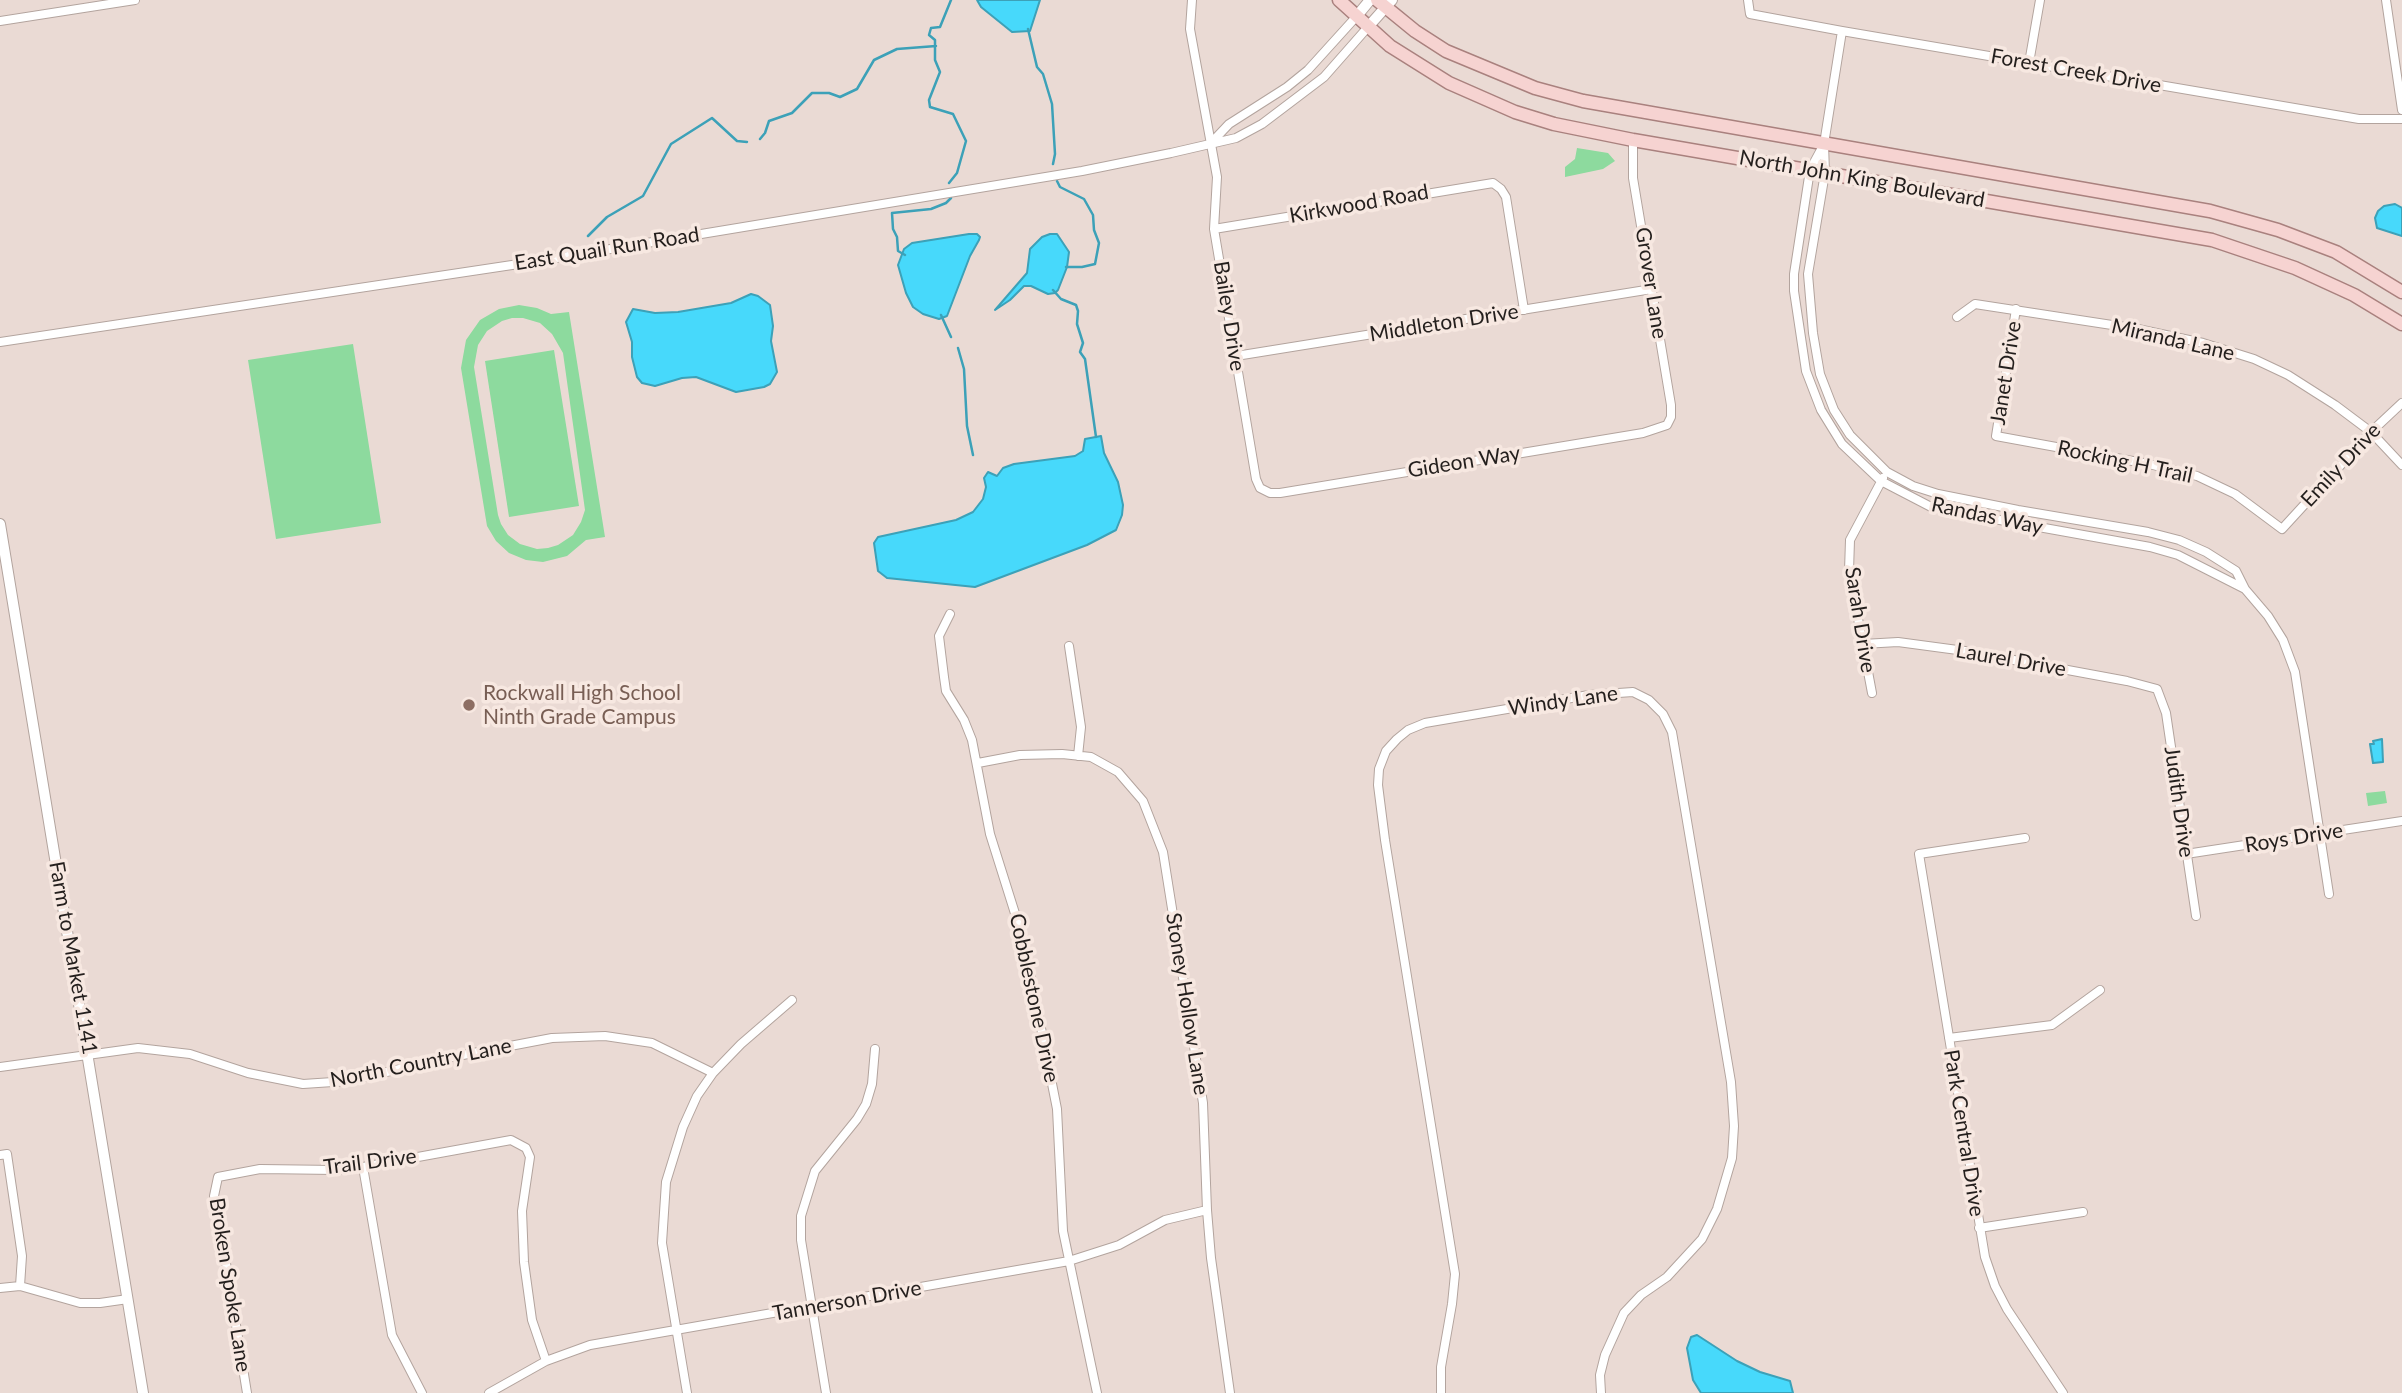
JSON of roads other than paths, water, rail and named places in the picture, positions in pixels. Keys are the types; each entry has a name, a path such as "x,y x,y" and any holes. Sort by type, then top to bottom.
{"main road":[{"name":"North John King Boulevard","path":"1339,0 1390,46 1419,66 1477,96 1554,124 2212,240 2295,268 2354,295 2402,324"},
{"name":"North John King Boulevard","path":"1385,3 1415,31 1446,51 1535,88 1584,101 2210,211 2278,230 2336,252 2402,292"}],"street":[{"path":"0,21 135,0"},
{"name":"Bailey Drive","path":"1192,0 1190,29 1217,177 1214,229 1254,469 1261,488"},
{"path":"1211,143 1228,124 1287,88 1308,69 1370,0"},
{"name":"Forest Creek Drive","path":"1748,0 1750,14 1842,31 2359,119 2402,120"},
{"path":"2029,63 2040,0"},
{"path":"2386,0 2402,110"},
{"name":"East Quail Run Road","path":"0,342 594,252 1082,171 1236,138 1286,108 1324,77 1368,27 1385,3"},
{"name":"Randas Way","path":"1842,31 1824,144 1825,173 1808,274 1820,374 1838,417 1857,443 1887,472 1913,486 1938,494 2179,540 2206,552 2236,571 2245,589 2268,616 2283,640 2295,672 2329,894"},
{"name":"Grover Lane","path":"1633,140 1633,178 1671,405 1671,417 1667,425"},
{"name":"Randas Way","path":"1824,144 1810,170 1794,274 1796,307 1807,371 1829,425 1842,444 1881,481 1933,508 2150,547 2178,555 2245,589"},
{"name":"Kirkwood Road","path":"1214,229 1493,183 1506,197 1524,310"},
{"name":"Middleton Drive","path":"1236,356 1653,289"},
{"name":"Miranda Lane","path":"1957,317 1975,304 2016,309 2138,329 2203,343 2254,359 2288,375 2335,405 2371,432 2402,465"},
{"name":"Janet Drive","path":"1996,436 2016,309"},
{"name":"Emily Drive","path":"2282,529 2371,432 2402,403"},
{"name":"Gideon Way","path":"1261,488 1270,493 1280,493 1643,433 1667,425"},
{"name":"Rocking H Trail","path":"1996,436 2149,464 2197,476 2235,494 2282,529"},
{"name":"Sarah Drive","path":"1872,693 1849,571 1850,541 1887,472"},
{"name":"Farm to Market 1141","path":"0,524 144,1393"},
{"name":"Cobblestone Drive","path":"950,614 939,636 946,691 964,720 978,763 990,834 1024,942 1055,1098 1060,1144 1063,1231 1097,1393"},
{"name":"Laurel Drive","path":"1863,644 1898,642 1965,651 2157,689"},
{"path":"1069,646 1081,727 1078,756"},
{"name":"Judith Drive","path":"2157,689 2166,713 2196,916"},
{"name":"Windy Lane","path":"1441,1393 1441,1367 1455,1274 1385,840 1378,785 1379,769 1396,739 1425,723 1589,695 1633,692 1648,700 1663,714 1672,732 1731,1082 1734,1126 1732,1158 1717,1209 1702,1239 1667,1277 1641,1295 1624,1313 1605,1354 1600,1375 1601,1393"},
{"name":"Stoney Hollow Lane","path":"978,763 1020,755 1091,757 1118,772 1143,801 1163,852 1203,1103 1211,1258 1230,1393"},
{"name":"Roys Drive","path":"2186,854 2402,821"},
{"name":"Park Central Drive","path":"2025,838 1919,854 1985,1257 1995,1286 2007,1308 2063,1393"},
{"path":"1949,1038 2052,1025 2100,990"},
{"path":"687,1393 662,1243 666,1182 683,1127 697,1097 713,1073 741,1044 792,1000"},
{"name":"North Country Lane","path":"0,1067 138,1048 190,1054 248,1073 303,1084 348,1081 552,1038 605,1036 652,1044 713,1073"},
{"path":"826,1393 801,1240 801,1216 815,1171 866,1104 872,1084 875,1049"},
{"name":"Trail Drive","path":"218,1177 260,1169 336,1170 363,1167 511,1140 520,1143 530,1157 522,1210 527,1289 535,1334 546,1361"},
{"path":"4,1154 22,1256 20,1286"},
{"path":"363,1167 392,1335 422,1393"},
{"name":"Broken Spoke Lane","path":"218,1177 214,1196 247,1393"},
{"name":"Tannerson Drive","path":"489,1393 546,1361 590,1345 1069,1261 1119,1245 1165,1220 1207,1210"},
{"path":"1979,1227 2083,1212"},
{"path":"0,1289 20,1286 80,1303 128,1299"}],"water":[{"path":"977,0 1040,0 1030,31 1012,32 981,7"},
{"path":"2395,204 2402,208 2402,236 2377,228 2375,218 2378,211 2384,206"},
{"path":"977,234 980,237 947,316 939,319 923,314 913,307 906,293 898,265 904,249 912,243"},
{"path":"1057,234 1069,252 1067,267 1058,290 1048,294 1031,286 1024,286 995,310 1027,273 1030,249 1042,237"},
{"path":"751,294 770,305 773,326 771,341 777,372 770,384 736,392 696,377 655,386 642,383 637,377 626,322 633,309 655,313 678,312 731,303"},
{"path":"1101,436 1104,453 1118,482 1123,505 1116,530 1087,545 975,587 887,578 878,571 874,543 878,537 956,520 973,512 983,499 986,487 984,478 988,472 997,476 1003,468 1014,464 1075,456 1083,451 1085,439"},
{"path":"2382,739 2383,762 2373,763 2370,744"},
{"path":"1697,1335 1737,1361 1760,1372 1790,1381 1793,1393 1701,1393 1693,1380 1687,1348 1691,1337"}],"waterway":[{"path":"949,183 957,173 966,141 953,114 930,107 929,100 940,72 935,60 935,40 929,35 931,28 940,27 951,0"},
{"path":"1028,29 1037,67 1043,74 1052,104 1055,154 1053,164"},
{"path":"760,139 769,121 792,113 812,93 829,93 840,97 857,89 874,60 897,49 936,46"},
{"path":"588,236 607,217 643,196 671,144 712,118 737,141 747,142"},
{"path":"1057,181 1060,187 1084,199 1093,215 1094,230 1099,243 1095,264 1066,267"},
{"path":"905,255 898,251 892,213 931,209 951,198"},
{"path":"1053,290 1061,299 1076,305 1078,311 1077,324 1083,343 1080,352 1085,359 1096,437"},
{"path":"941,315 951,337"},
{"path":"958,348 964,369 967,426 973,455"}],"place":[{"name":"Rockwall High School Ninth Grade Campus","path":"469,705"}]}
